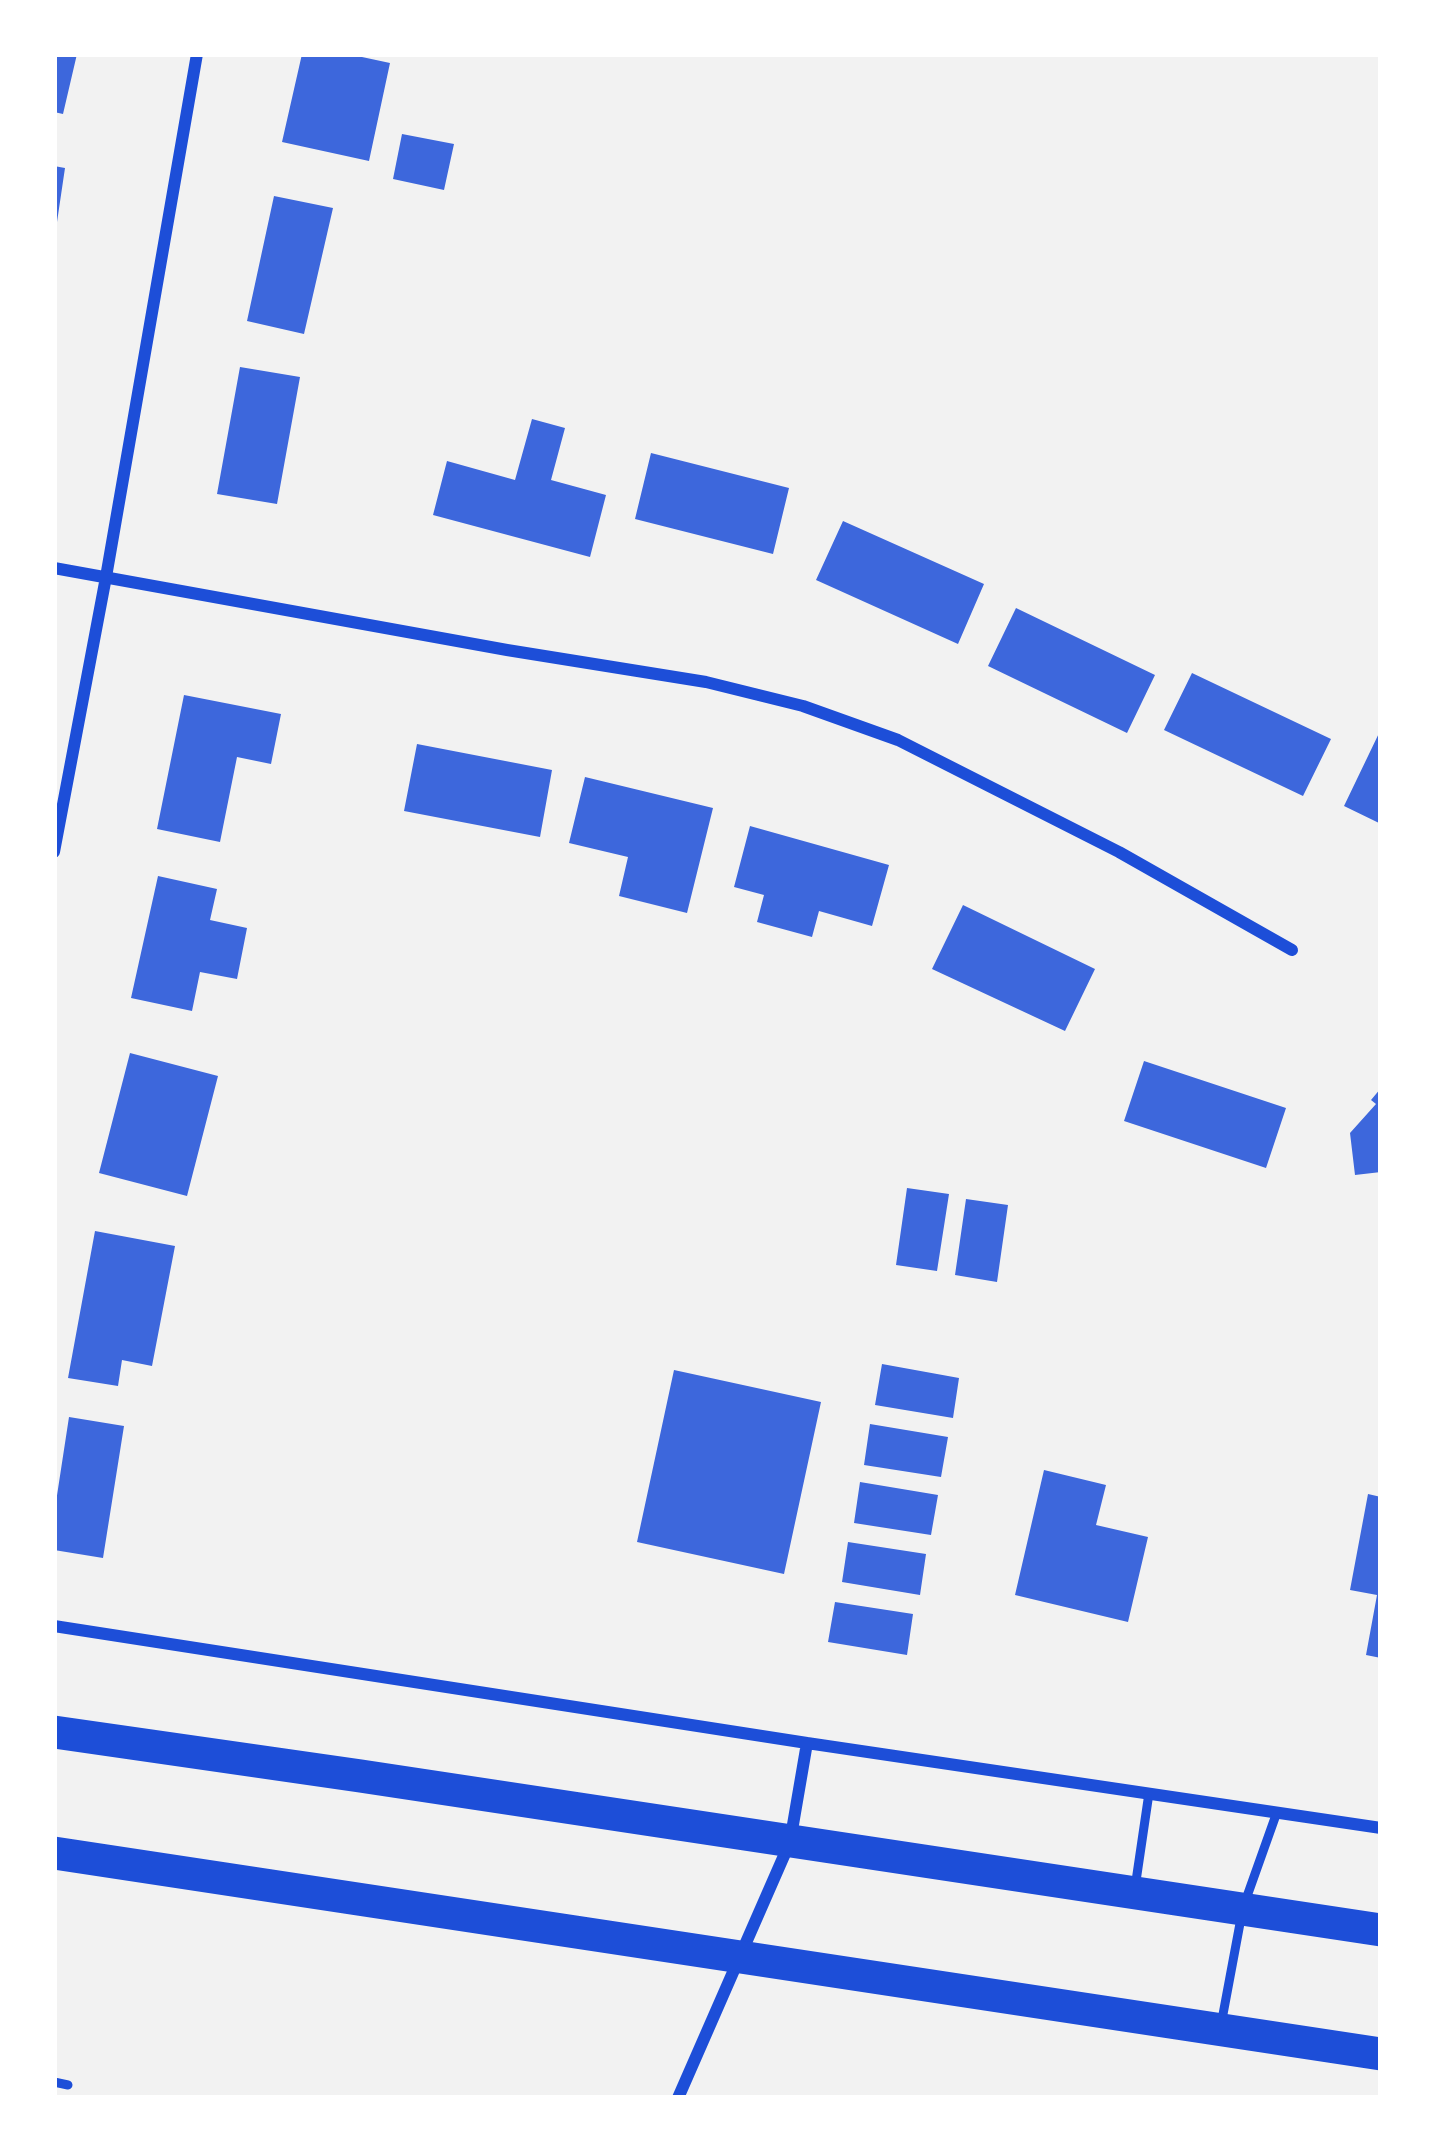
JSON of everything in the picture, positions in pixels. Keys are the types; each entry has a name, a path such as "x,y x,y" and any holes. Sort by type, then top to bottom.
{"highway":[{"path":"54,1732 1381,1930"},
{"path":"54,1853 1381,2054"}],"street":[{"path":"54,852 197,54"},
{"path":"54,568 706,682 803,706 898,740 1118,852 1292,950"},
{"path":"54,1626 1381,1828"},
{"path":"678,2098 790,1842 807,1743"}],"lane":[{"path":"1134,1894 1149,1793"},
{"path":"1220,2030 1243,1909 1276,1812"},
{"path":"54,2082 68,2085"}],"building":[{"path":"54,54 77,54 63,114 54,112"},
{"path":"302,54 363,54 390,63 369,161 282,142"},
{"path":"402,134 454,144 444,190 393,179"},
{"path":"54,166 65,168 57,222 54,222"},
{"path":"274,196 333,208 304,334 247,321"},
{"path":"240,367 300,377 277,504 217,494"},
{"path":"532,419 565,428 551,480 606,495 590,557 433,515 447,461 515,480"},
{"path":"651,453 789,488 773,554 635,519"},
{"path":"843,521 984,584 958,644 816,580"},
{"path":"1016,608 1155,675 1127,733 988,666"},
{"path":"1192,673 1331,739 1303,796 1164,730"},
{"path":"184,695 281,714 271,764 237,757 220,842 157,829"},
{"path":"1381,729 1381,819 1379,823 1344,806"},
{"path":"417,744 552,770 540,837 404,811"},
{"path":"585,777 713,808 687,913 619,896 628,857 569,843"},
{"path":"750,826 889,865 872,926 819,911 812,937 757,922 764,895 734,887"},
{"path":"158,876 217,889 210,920 247,928 237,979 200,972 192,1011 131,998"},
{"path":"963,905 1095,969 1065,1031 932,969"},
{"path":"130,1053 218,1076 187,1196 99,1173"},
{"path":"1144,1061 1286,1108 1266,1168 1124,1121"},
{"path":"1381,1088 1381,1172 1355,1175 1350,1133 1376,1104 1371,1100"},
{"path":"907,1188 949,1194 937,1271 896,1265"},
{"path":"966,1199 1008,1205 997,1282 955,1275"},
{"path":"95,1231 175,1246 152,1366 122,1360 118,1386 68,1378"},
{"path":"882,1364 959,1378 953,1418 875,1405"},
{"path":"674,1370 821,1402 784,1574 637,1542"},
{"path":"69,1417 124,1426 103,1558 54,1550 54,1515"},
{"path":"870,1424 948,1437 941,1477 864,1465"},
{"path":"1044,1470 1106,1485 1096,1525 1148,1537 1128,1622 1015,1595"},
{"path":"860,1482 938,1495 931,1535 854,1523"},
{"path":"1368,1494 1381,1497 1381,1658 1366,1655 1377,1595 1350,1590"},
{"path":"848,1542 926,1554 920,1595 842,1582"},
{"path":"835,1602 913,1614 907,1655 828,1642"}]}
